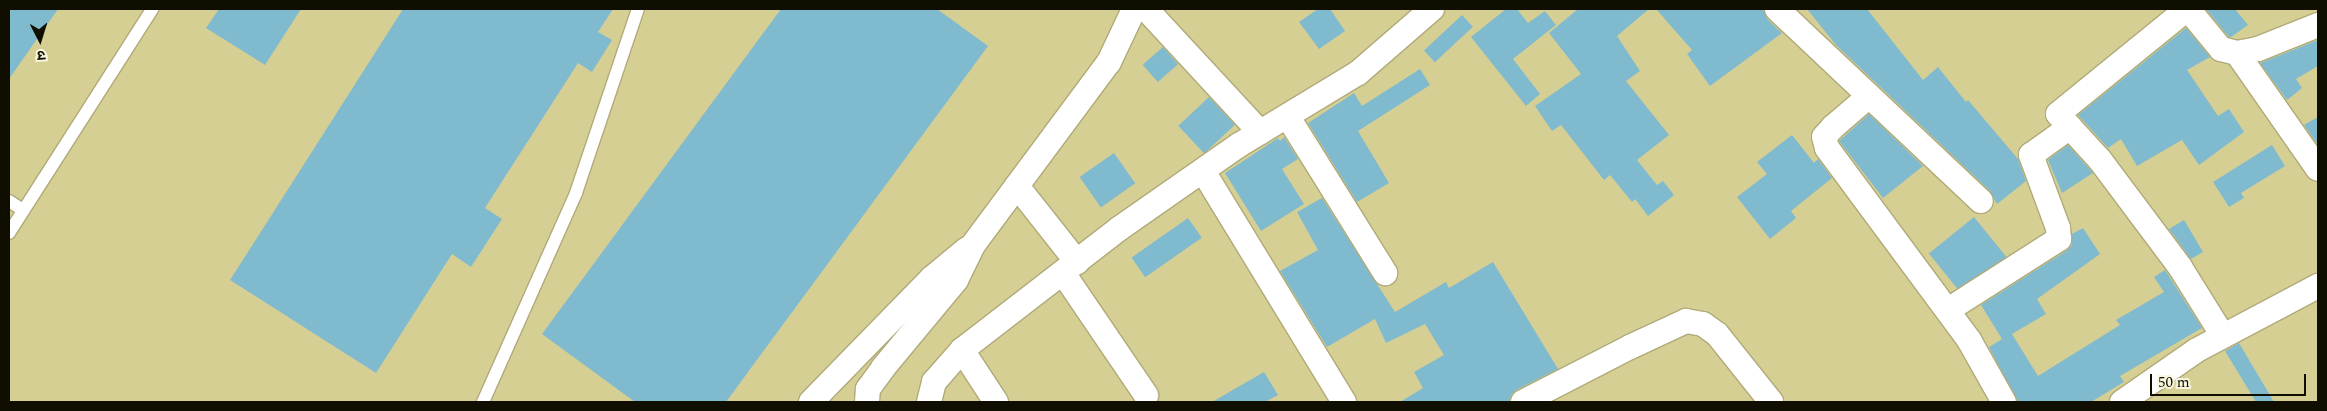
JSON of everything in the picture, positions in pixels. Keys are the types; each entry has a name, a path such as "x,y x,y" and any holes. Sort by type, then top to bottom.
{"street":[{"path":"867,402 868,388 956,280 973,245 1109,62 1134,9"},
{"path":"1146,9 1260,132"},
{"path":"929,402 934,382 962,350 1120,228 1260,132 1288,117 1358,73 1432,9"},
{"path":"1777,9 1981,201"},
{"path":"2223,336 2180,267 2100,160 2058,114 2188,9 2221,49 2237,53 2258,49 2318,25"},
{"path":"2237,53 2318,169"},
{"path":"1869,96 1832,127 1824,137 1827,148 1969,340 2004,402"},
{"path":"1288,117 1385,273"},
{"path":"1948,310 2059,239 2058,228 2031,155 2070,127"},
{"path":"1203,170 1344,402"},
{"path":"1017,186 1070,268 1146,395"},
{"path":"811,402 932,278 973,245"},
{"path":"2122,402 2197,350 2318,286"},
{"path":"1523,402 1630,347 1686,322 1703,324 1717,334 1771,402"},
{"path":"962,350 996,402"}],"lane":[{"path":"9,234 152,9"},
{"path":"483,402 576,193 638,9"},
{"path":"9,201 23,210"}],"shaded area":[{"path":"9,9 2318,9 2318,402 9,402"}],"building":[{"path":"9,9 58,9 9,79"},
{"path":"219,9 301,9 265,65 206,28"},
{"path":"403,9 613,9 598,32 612,40 592,72 578,63 485,208 502,219 471,267 452,254 376,373 230,280"},
{"path":"781,9 937,9 988,46 726,402 635,402 542,334"},
{"path":"1318,9 1330,9 1345,31 1319,49 1299,22"},
{"path":"1506,9 1517,9 1528,23 1545,11 1556,25 1513,59 1540,94 1526,106 1471,37"},
{"path":"1578,9 1649,9 1617,36 1640,71 1626,81 1669,135 1637,160 1657,185 1663,181 1674,195 1648,216 1635,199 1632,202 1610,175 1604,180 1561,125 1552,131 1535,106 1581,74 1549,33"},
{"path":"1656,9 1764,9 1767,19 1782,33 1710,86 1687,54 1692,50"},
{"path":"1807,9 1867,9 1923,80 1938,67 1966,102 1968,100 2018,159 2026,181 1997,204 1990,191 1836,45"},
{"path":"2206,9 2235,9 2248,25 2229,37"},
{"path":"1462,15 1473,27 1435,62 1424,50"},
{"path":"2186,28 2210,57 2187,70 2218,116 2229,109 2244,132 2199,165 2182,140 2137,166 2121,139 2108,148 2078,115"},
{"path":"2318,40 2318,66 2296,79 2302,88 2287,100 2260,63"},
{"path":"1163,47 1178,64 1158,82 1143,65"},
{"path":"1420,69 1430,85 1358,131 1389,183 1357,202 1308,123 1354,93 1362,106"},
{"path":"1209,97 1235,125 1204,153 1178,126"},
{"path":"1869,114 1923,166 1883,198 1839,141"},
{"path":"2318,117 2318,145 2304,125"},
{"path":"1792,135 1814,163 1818,159 1832,178 1791,211 1796,218 1770,239 1737,197 1767,174 1757,162"},
{"path":"1284,137 1298,159 1282,169 1304,204 1261,231 1225,173 1278,138 1280,141"},
{"path":"2068,145 2093,173 2062,193 2048,160"},
{"path":"2272,145 2285,166 2241,193 2244,198 2229,207 2213,182"},
{"path":"1114,153 1135,183 1101,207 1080,177"},
{"path":"1322,198 1395,312 1446,282 1449,288 1493,262 1558,369 1516,390 1511,395 1509,402 1400,402 1423,388 1414,372 1444,355 1425,324 1386,343 1375,319 1327,347 1280,271 1318,250 1297,212"},
{"path":"1974,217 2006,257 1961,293 1929,254"},
{"path":"1188,218 1202,238 1145,277 1131,258"},
{"path":"2184,220 2203,252 2191,259 2169,229"},
{"path":"2083,228 2100,254 2037,299 2046,314 2012,334 2038,376 2120,325 2116,320 2164,292 2154,277 2165,270 2202,328 2120,376 2124,382 2091,402 2018,402 1989,347 2002,339 1981,305 2066,251 2072,245 2072,234"},
{"path":"2239,343 2274,402 2256,402 2225,351"},
{"path":"1264,372 1278,395 1265,402 1212,402"}]}
